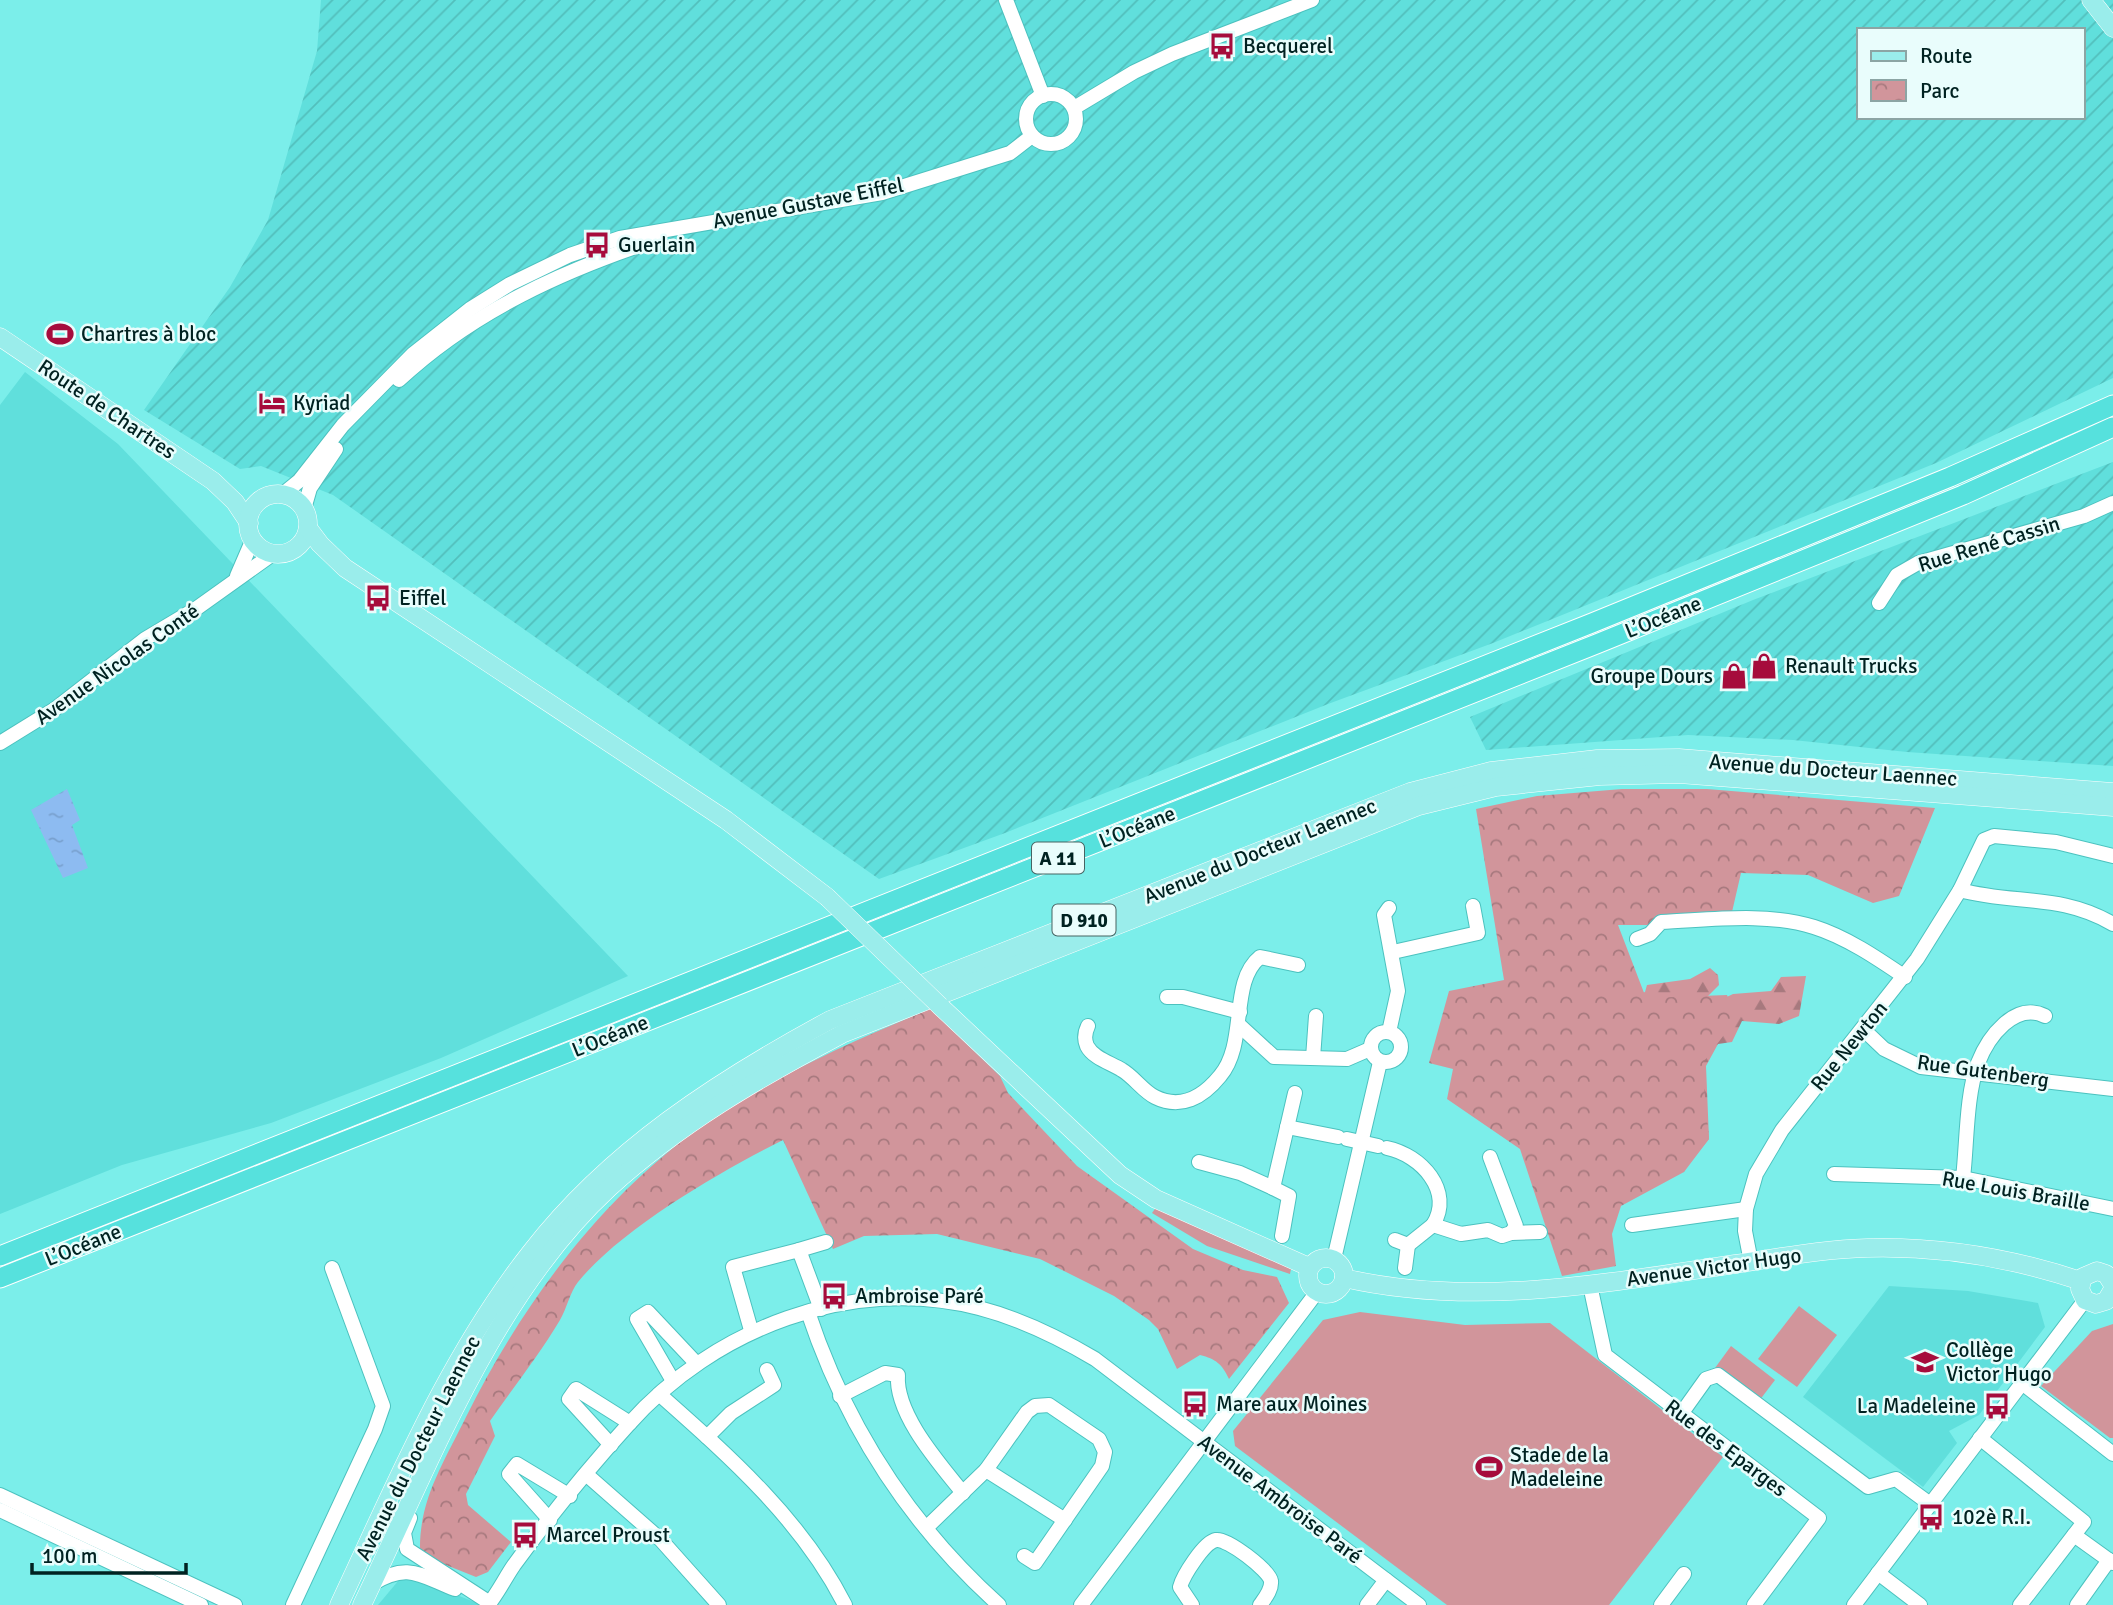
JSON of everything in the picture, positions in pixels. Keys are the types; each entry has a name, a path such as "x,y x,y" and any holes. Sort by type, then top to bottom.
{"highway":[{"name":"L’Océane","path":"0,1256 1579,628 1950,477 2113,405"},
{"name":"L’Océane","path":"0,1278 1599,643 1963,495 2113,427"}],"main road":[{"path":"2091,0 2113,28"},
{"name":"Route de Chartres","path":"0,337 213,481"},
{"path":"213,481 242,493 295,499 304,509 308,527 320,544 345,568 726,820 827,898 1103,1163 1156,1199 1309,1267"},
{"path":"213,481 235,502 262,548 274,554 293,550 345,568"},
{"path":"251,531 252,510 274,496"},
{"path":"293,550 303,540 308,527"},
{"name":"Avenue du Docteur Laennec","path":"339,1605 447,1381 486,1316 531,1251 600,1177 681,1109 752,1062 830,1020 1410,792 1491,771 1597,759 1679,758 2113,792"},
{"name":"Avenue du Docteur Laennec","path":"362,1605 443,1436 500,1326 545,1260 608,1189 692,1121 765,1075 842,1034 1419,806 1496,787 1600,776 1679,774 2113,807"},
{"name":"Avenue Victor Hugo","path":"1344,1278 1486,1292 1535,1292 1866,1248 1924,1249 1992,1258 2081,1281"},
{"path":"1318,1259 1334,1259 1342,1267 1344,1278 1334,1292 1317,1292 1309,1284 1309,1267 1318,1259"},
{"path":"2092,1271 2111,1279 2110,1297 2101,1304 2085,1300 2081,1293 2081,1281 2092,1271"}],"street":[{"path":"1006,0 1042,96"},
{"path":"1074,108 1146,66 1312,0"},
{"path":"1042,96 1064,97 1074,108 1074,131 1062,142 1046,144 1032,136 1028,129 1027,113 1030,106 1042,96"},
{"name":"Avenue Gustave Eiffel","path":"274,496 299,481 343,425 413,354 470,309 510,285 570,255 620,238 882,193 1010,153 1032,136"},
{"name":"Avenue Gustave Eiffel","path":"304,509 310,488 346,435 408,372 489,314 551,279 699,225"},
{"path":"551,279 573,261"},
{"name":"Rue René Cassin","path":"1880,603 1898,575 1919,563 2084,516 2113,503"},
{"path":"233,584 246,560 251,531"},
{"name":"Avenue Nicolas Conté","path":"0,743 55,709 145,639 233,584 274,554"},
{"name":"Rue Newton","path":"1751,1262 1745,1231 1746,1209 1756,1174 1782,1130 1905,977 1960,890 1984,839 1994,836 2056,842 2113,856"},
{"path":"1960,890 1975,894 2047,900 2081,908 2113,924"},
{"path":"1393,952 1478,933 1473,906"},
{"path":"1388,1032 1398,990 1384,915 1389,908"},
{"path":"1637,939 1650,934 1661,922 1767,920 1812,927 1867,953 1905,977"},
{"path":"1088,1026 1084,1033 1087,1047 1097,1057 1128,1074 1154,1097 1179,1103 1196,1099 1220,1077 1228,1065 1251,964 1260,957 1298,965"},
{"path":"1167,998 1183,997 1240,1018 1274,1057 1347,1059 1370,1049 1377,1034 1388,1032 1398,1038 1400,1054 1394,1061 1380,1062"},
{"path":"1963,1178 1976,1074 1984,1053 2008,1020 2029,1010 2045,1016"},
{"path":"1313,1058 1316,1016"},
{"name":"Rue Gutenberg","path":"1863,1029 1884,1049 1921,1067 2113,1090"},
{"path":"1370,1049 1380,1062"},
{"path":"1334,1259 1380,1062"},
{"path":"1273,1188 1295,1093"},
{"path":"1287,1127 1382,1147 1415,1158 1434,1182 1440,1198 1440,1215 1433,1226 1401,1243 1405,1268"},
{"path":"1490,1157 1516,1226 1511,1233"},
{"path":"1199,1162 1240,1173 1289,1196 1282,1236"},
{"name":"Rue Louis Braille","path":"1834,1174 1963,1178 2113,1209"},
{"path":"1632,1226 1746,1209"},
{"path":"1433,1226 1461,1234 1488,1230 1502,1237 1511,1233 1540,1232"},
{"path":"751,1330 733,1267 826,1242"},
{"path":"799,1250 841,1396 887,1480 953,1561 999,1605"},
{"path":"293,1605 370,1441 383,1406 332,1268"},
{"name":"Rue des Eparges","path":"1590,1285 1605,1355 1819,1518 1754,1605"},
{"path":"1081,1605 1206,1443 1317,1292"},
{"name":"Avenue Ambroise Paré","path":"491,1604 514,1566 611,1445 659,1394 696,1363 751,1330 815,1310 888,1300 931,1301 976,1308 1021,1321 1095,1359 1419,1605"},
{"path":"1854,1605 2085,1300"},
{"path":"673,1381 637,1319 648,1312 696,1363"},
{"path":"707,1437 731,1413 774,1385 767,1370"},
{"path":"841,1396 885,1373 898,1375 897,1391 903,1404 922,1438 962,1493"},
{"path":"1681,1414 1706,1379 1718,1375 1868,1487 1896,1479 1930,1504"},
{"path":"2022,1383 2113,1454"},
{"path":"611,1445 569,1399 576,1390 630,1423"},
{"path":"659,1394 707,1437 794,1528 820,1561 845,1605"},
{"path":"926,1528 986,1470 1027,1412 1035,1406 1049,1405 1099,1439 1105,1452 1102,1466 1035,1563 1024,1556"},
{"path":"443,1436 404,1533 407,1549 491,1604"},
{"path":"1980,1438 2084,1522 2020,1605"},
{"path":"550,1520 509,1474 517,1464 570,1496"},
{"path":"986,1470 1065,1520"},
{"path":"587,1475 661,1540 719,1605"},
{"path":"0,1494 235,1605"},
{"path":"0,1510 201,1605"},
{"path":"2074,1535 2111,1562 2077,1605"},
{"path":"1192,1605 1180,1587 1182,1577 1208,1544 1216,1540 1226,1542 1267,1572 1271,1582 1268,1594 1260,1605"},
{"path":"372,1584 394,1571 412,1572 491,1604"},
{"path":"1878,1573 1920,1605"},
{"path":"1661,1605 1684,1574"},
{"path":"1367,1605 1386,1580"}],"shaded area":[{"path":"321,0 2113,0 2113,378 1936,463 1493,643 1328,704 1005,833 879,879 333,495 261,466 240,469 144,410 230,287 268,220 317,51"},
{"path":"25,372 118,444 628,976 441,1058 271,1123 122,1165 0,1214 0,405"},
{"path":"2113,462 2113,766 1907,752 1793,740 1688,735 1486,750 1470,717 1753,600"},
{"name":"Collège Victor Hugo","path":"1889,1286 1968,1291 2038,1303 2045,1327 1979,1415 1949,1431 1957,1443 1923,1487 1803,1397"},
{"path":"404,1574 477,1603 482,1605 378,1605"}],"green space":[{"path":"1622,789 1707,789 1935,808 1899,896 1873,903 1808,875 1741,873 1729,925 1618,925 1646,998 1727,995 1736,1019 1702,1064 1709,1139 1684,1172 1621,1206 1612,1234 1616,1266 1562,1276 1520,1149 1447,1099 1453,1069 1429,1063 1449,991 1504,980 1476,809 1537,796"},
{"path":"1710,968 1718,975 1719,985 1706,998 1650,1004 1639,994 1645,992 1647,985 1690,979"},
{"path":"1806,976 1799,1016 1779,1024 1742,1021 1732,1042 1718,1044 1706,1066 1709,1139 1684,1170 1693,1013 1733,994 1771,991 1781,977"},
{"path":"930,1009 1000,1076 1008,1093 1077,1166 1193,1249 1243,1270 1277,1277 1289,1303 1229,1379 1218,1363 1200,1355 1177,1369 1158,1329 1149,1320 1114,1296 1040,1259 937,1234 864,1236 833,1249 783,1140 674,1202 620,1241 575,1286 552,1333 490,1421 495,1436 466,1494 468,1505 511,1542 488,1572 476,1577 436,1561 420,1550 424,1514 434,1482 488,1375 540,1293 600,1217 670,1150 735,1104 816,1059"},
{"path":"1157,1206 1277,1260 1291,1269 1290,1274 1207,1246 1152,1213"},
{"path":"1799,1306 1837,1335 1797,1387 1758,1359"},
{"name":"Stade de la Madeleine","path":"1360,1312 1465,1325 1550,1323 1723,1457 1609,1605 1447,1605 1235,1446 1233,1431 1323,1320"},
{"path":"2113,1324 2113,1438 2110,1438 2041,1386 2092,1331"},
{"path":"1731,1346 1775,1380 1759,1401 1715,1368"}],"water":[{"path":"67,789 80,820 72,825 88,868 63,878 31,810"}],"place":[{"name":"Becquerel","path":"1222,46"},
{"name":"Guerlain","path":"597,245"},
{"name":"Chartres à bloc","path":"60,334"},
{"name":"Kyriad","path":"272,403"},
{"name":"Eiffel","path":"378,598"},
{"name":"Renault Trucks","path":"1764,666"},
{"name":"Groupe Dours","path":"1734,676"},
{"name":"Ambroise Paré","path":"834,1296"},
{"name":"Collège Victor Hugo","path":"1925,1362"},
{"name":"Mare aux Moines","path":"1195,1404"},
{"name":"La Madeleine","path":"1997,1406"},
{"name":"Stade de la Madeleine","path":"1489,1467"},
{"name":"102è R.I.","path":"1931,1517"},
{"name":"Marcel Proust","path":"525,1535"}]}
